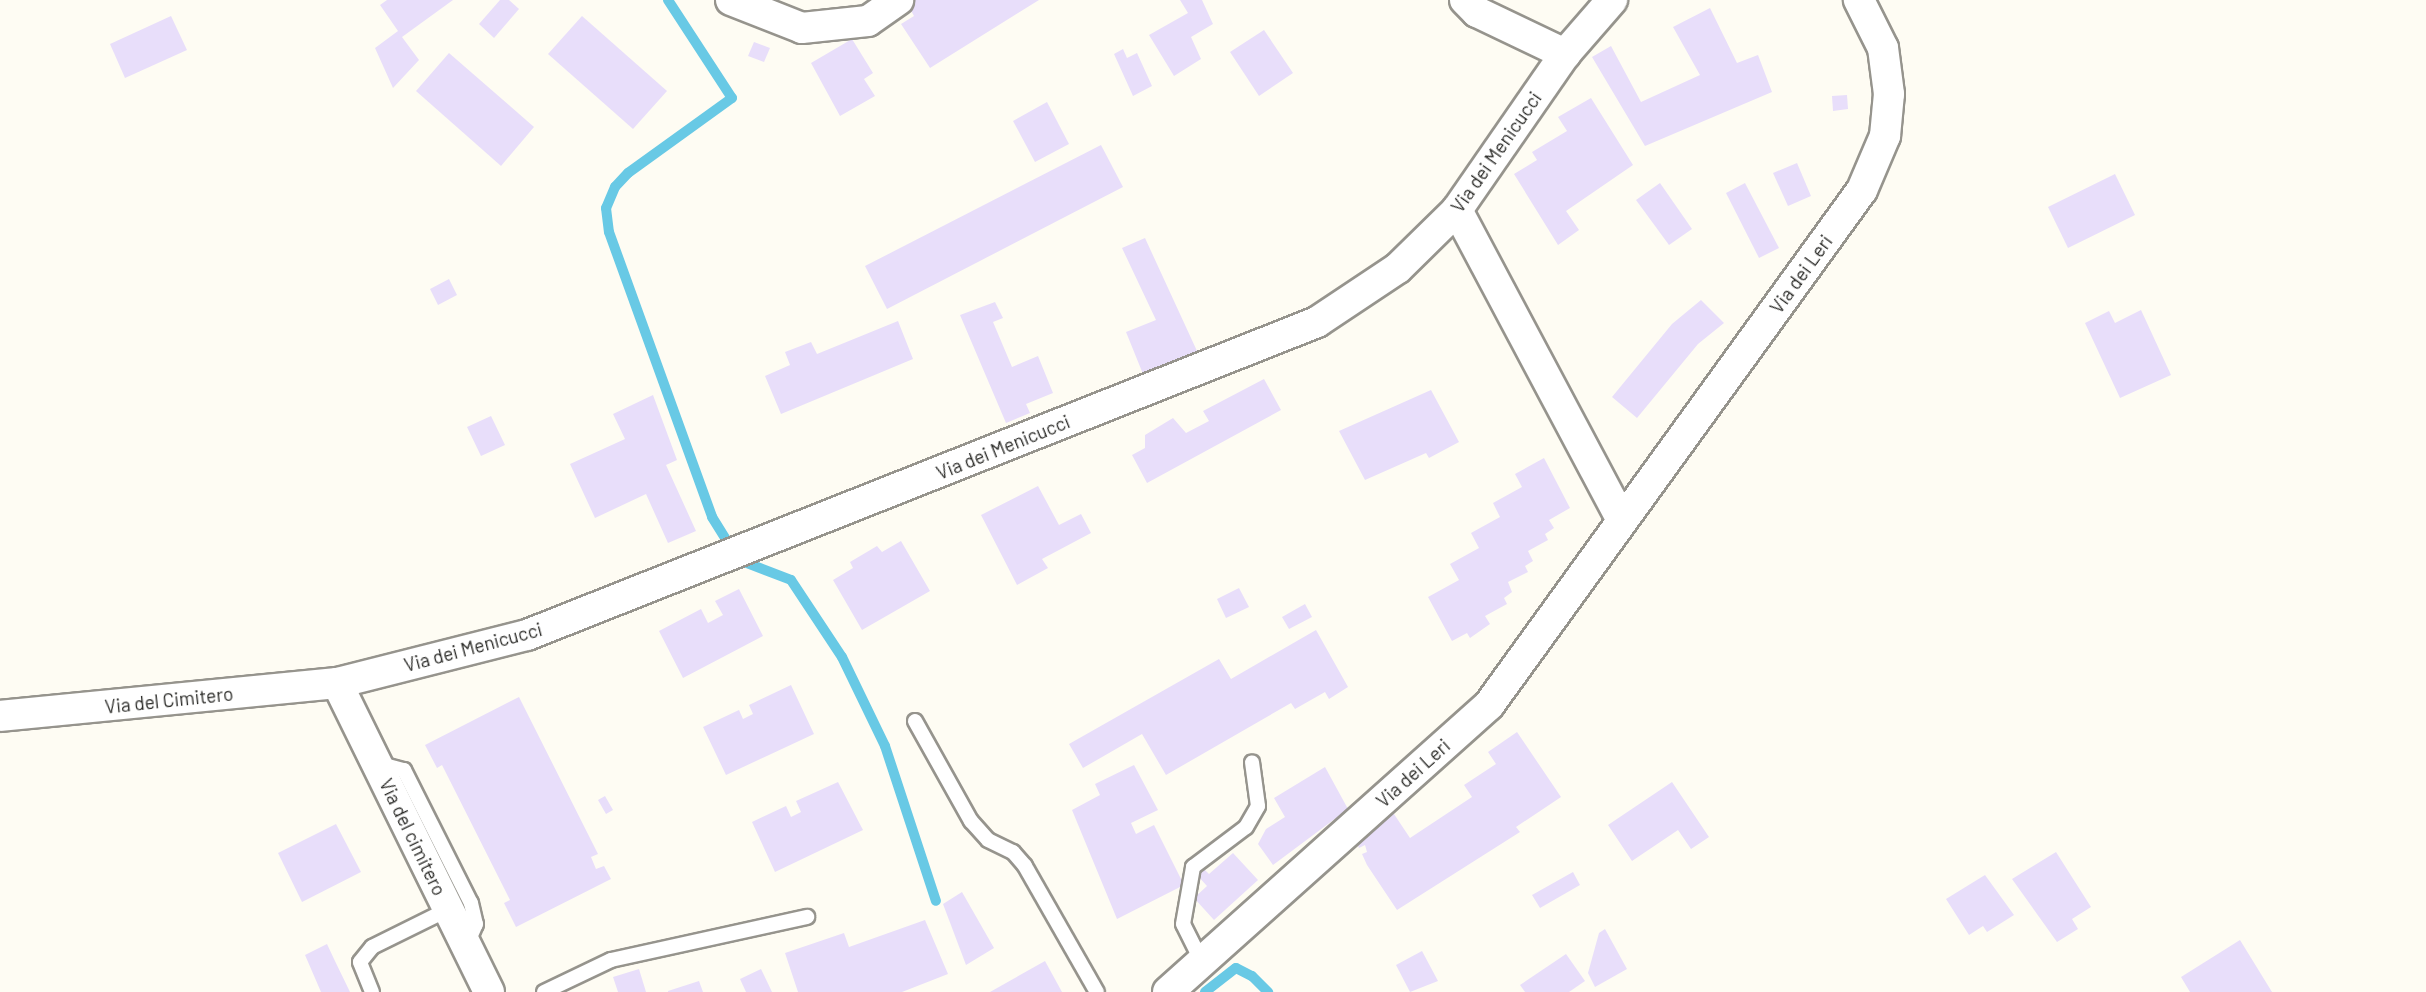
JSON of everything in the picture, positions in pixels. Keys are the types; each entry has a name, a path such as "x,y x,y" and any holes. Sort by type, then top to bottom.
{"street":[{"path":"731,0 802,28 868,21 898,0"},
{"path":"1465,0 1477,12 1565,54"},
{"name":"Via dei Menicucci","path":"337,683 527,635 1317,322 1398,268 1457,210 1565,54 1612,0"},
{"name":"Via dei Leri","path":"1168,992 1489,705 1621,519 1862,190 1885,135 1889,94 1883,48 1859,0"},
{"path":"1457,210 1621,519"},
{"name":"Via del Cimitero","path":"0,716 337,683"},
{"name":"Via del cimitero","path":"337,683 489,992"}],"lane":[{"path":"915,721 971,821 988,840 1013,852 1025,866 1097,992"},
{"path":"1202,961 1183,923 1193,867 1246,827 1258,806 1252,762"},
{"path":"377,763 404,770 471,902 476,924 466,945"},
{"path":"372,992 360,962 372,947 449,909"},
{"path":"544,992 611,960 807,917"}],"building":[{"path":"387,0 453,0 402,37 419,60 393,88 375,48 398,31 380,5"},
{"path":"500,0 509,0 519,9 494,38 479,24"},
{"path":"911,0 1039,0 930,68 901,24 914,16 907,3"},
{"path":"1180,0 1202,0 1213,24 1191,37 1201,59 1174,76 1149,35 1188,13"},
{"path":"1710,8 1737,63 1758,55 1772,92 1645,146 1592,57 1611,46 1641,102 1700,75 1673,27"},
{"path":"171,16 187,50 125,78 110,44"},
{"path":"582,16 667,91 633,129 548,54"},
{"path":"1264,30 1293,73 1259,96 1230,52"},
{"path":"852,39 873,73 864,79 875,96 840,116 811,63"},
{"path":"754,42 770,48 764,62 748,56"},
{"path":"1123,49 1127,58 1137,53 1152,86 1133,96 1114,54"},
{"path":"449,53 534,127 501,166 416,91"},
{"path":"1847,95 1848,109 1833,111 1832,96"},
{"path":"1591,98 1633,165 1566,211 1579,230 1558,245 1514,174 1537,160 1532,152 1567,131 1558,117"},
{"path":"1047,102 1069,144 1035,162 1013,121"},
{"path":"1101,145 1123,187 887,309 865,266"},
{"path":"1797,163 1811,196 1788,206 1773,173"},
{"path":"2115,174 2135,215 2068,248 2048,207"},
{"path":"1660,183 1692,229 1669,245 1636,200"},
{"path":"1745,183 1779,248 1759,258 1726,193"},
{"path":"1145,238 1197,351 1143,374 1126,332 1156,320 1122,248"},
{"path":"449,279 457,295 438,305 430,289"},
{"path":"1701,300 1724,323 1698,344 1637,418 1612,397 1672,324"},
{"path":"995,302 1003,318 993,322 1012,367 1038,356 1053,393 1026,404 1030,413 1006,423 960,315"},
{"path":"2141,310 2171,375 2120,398 2085,323 2109,311 2115,323"},
{"path":"898,321 913,359 781,414 765,376 790,365 785,352 811,342 817,354"},
{"path":"1264,379 1281,410 1147,483 1132,455 1145,448 1145,435 1173,418 1186,433 1209,421 1203,411"},
{"path":"1431,390 1459,442 1429,458 1426,453 1365,480 1339,431"},
{"path":"653,395 677,460 666,465 696,531 668,543 646,494 595,518 570,464 625,439 613,414"},
{"path":"491,416 505,445 481,456 467,427"},
{"path":"1544,458 1570,508 1549,520 1554,528 1545,534 1548,540 1528,551 1533,561 1525,566 1528,572 1508,582 1512,592 1504,598 1507,604 1485,616 1490,624 1470,638 1467,633 1452,641 1428,597 1459,580 1450,564 1479,548 1471,533 1500,517 1493,503 1522,487 1515,474"},
{"path":"1038,486 1059,525 1081,514 1091,533 1042,559 1048,568 1017,585 981,515"},
{"path":"901,541 930,591 862,630 833,580 853,568 850,562 877,546 882,552"},
{"path":"1239,588 1249,607 1226,618 1217,599"},
{"path":"739,589 763,636 683,678 659,631 701,609 708,623 723,615 715,601"},
{"path":"1305,604 1312,617 1289,629 1282,617"},
{"path":"1316,630 1348,687 1329,699 1325,692 1295,709 1291,703 1166,775 1142,734 1083,768 1069,744 1219,659 1231,679"},
{"path":"791,685 814,734 726,775 703,727 739,710 743,719 753,714 749,705"},
{"path":"519,697 598,854 591,857 596,869 604,866 611,879 516,927 504,903 510,900 442,765 437,768 425,745"},
{"path":"1517,732 1561,797 1516,827 1520,832 1397,910 1367,865 1362,854 1367,852 1365,845 1359,848 1354,837 1392,811 1410,838 1472,797 1464,785 1496,764 1488,752"},
{"path":"1134,765 1158,810 1131,823 1136,834 1154,825 1184,885 1117,919 1072,810 1100,795 1095,784"},
{"path":"1325,767 1348,809 1273,865 1258,844 1266,829 1285,817 1274,798"},
{"path":"838,782 863,830 775,872 752,822 786,806 791,817 801,812 796,801"},
{"path":"1672,782 1709,837 1691,849 1678,830 1632,861 1608,825"},
{"path":"605,796 613,810 606,814 598,800"},
{"path":"336,824 361,872 302,902 278,853"},
{"path":"2056,852 2091,907 2072,919 2078,929 2057,942 2012,879"},
{"path":"1233,853 1258,880 1214,920 1194,898 1207,886 1197,875 1204,869 1209,874"},
{"path":"1573,872 1580,885 1540,908 1532,895"},
{"path":"1985,875 2014,915 1987,932 1983,926 1969,935 1946,899"},
{"path":"962,892 994,948 966,965 943,904"},
{"path":"925,920 948,974 902,992 798,992 785,953 844,933 849,947"},
{"path":"1605,929 1627,969 1595,987 1588,973 1599,933"},
{"path":"2240,940 2272,992 2190,992 2181,977"},
{"path":"327,944 350,992 321,992 305,955"},
{"path":"1422,951 1438,981 1410,992 1396,965"},
{"path":"1566,954 1585,981 1569,992 1525,992 1520,985"},
{"path":"1045,961 1062,992 990,992"},
{"path":"639,969 646,992 618,992 613,977"},
{"path":"761,969 772,992 746,992 740,979"},
{"path":"699,981 703,992 668,992 668,991"}],"waterway":[{"path":"668,0 732,98 628,173 615,187 606,208 609,232 712,517 728,543"},
{"path":"747,563 791,580 842,657 885,746 936,901"},
{"path":"1205,992 1236,968 1252,976 1268,992"}]}
